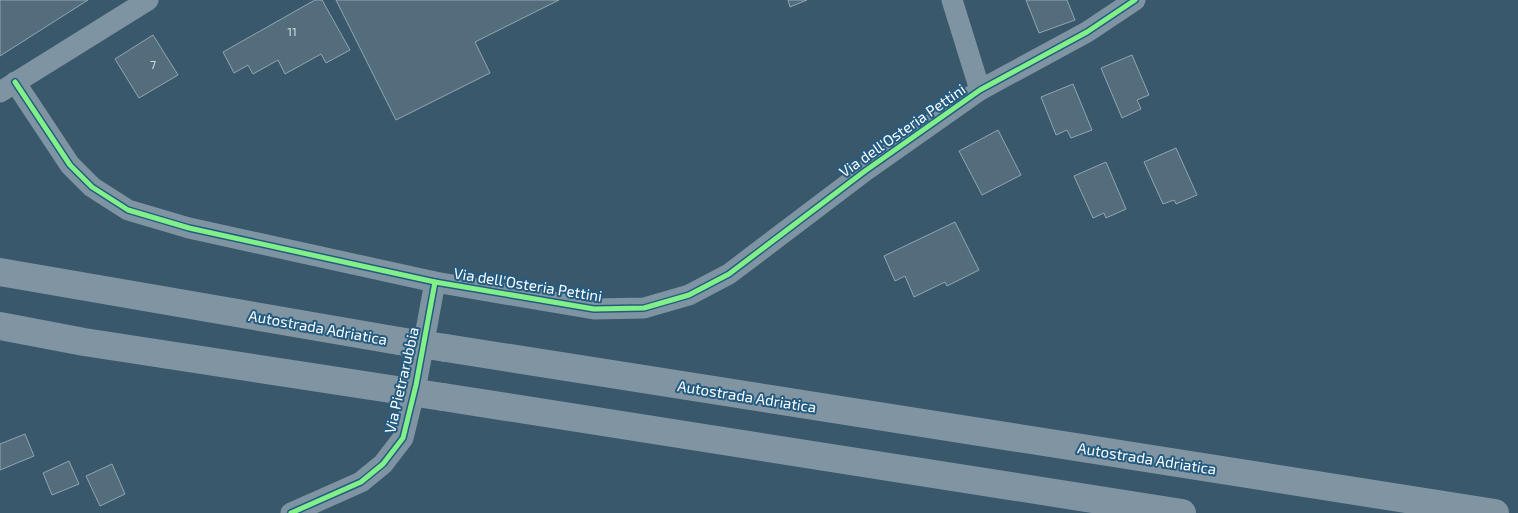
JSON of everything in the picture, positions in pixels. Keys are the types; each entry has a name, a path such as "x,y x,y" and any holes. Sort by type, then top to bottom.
{"highway":[{"name":"Autostrada Adriatica","path":"0,272 399,341 1495,513"},
{"path":"0,326 84,342 443,396 1182,513"}],"street":[{"name":"Via dell'Osteria Pettini","path":"148,0 8,87 70,166 92,187 128,210 189,228 435,282 594,309 644,308 689,295 729,274 865,170 980,90 1087,32 1135,0"},
{"name":"Via dell'Osteria Pettini","path":"952,0 980,90"},
{"name":"Via Pietrarubbia","path":"290,513 361,482 383,464 402,438 416,385 435,282"}],"building":[{"path":"0,0 88,0 0,56"},
{"path":"315,0 322,0 350,50 326,63 321,54 285,74 278,60 253,74 248,65 234,73 223,52"},
{"path":"336,0 559,0 475,42 490,73 396,120"},
{"path":"788,0 807,0 790,7"},
{"path":"1026,0 1067,0 1075,20 1039,33"},
{"path":"153,35 178,75 139,98 115,59"},
{"path":"1132,55 1149,95 1137,100 1141,109 1122,118 1101,68"},
{"path":"1073,84 1092,130 1071,138 1067,130 1056,135 1041,97"},
{"path":"998,130 1021,175 982,195 959,151"},
{"path":"1176,148 1197,195 1176,204 1174,200 1163,204 1144,162"},
{"path":"1106,162 1126,209 1106,218 1104,213 1093,218 1074,176"},
{"path":"955,222 979,270 947,286 945,282 914,297 905,276 895,281 884,256"},
{"path":"25,434 34,456 0,470 0,444"},
{"path":"69,461 79,484 52,495 43,473"},
{"path":"112,464 125,494 100,506 86,476"}],"cycle path":[{"path":"15,82 70,165 92,187 128,210 189,228 435,282 594,309 644,308 689,295 729,274 865,171 980,90 1087,32 1135,0"},
{"path":"291,513 361,482 383,464 403,438 416,385 435,282"}]}
